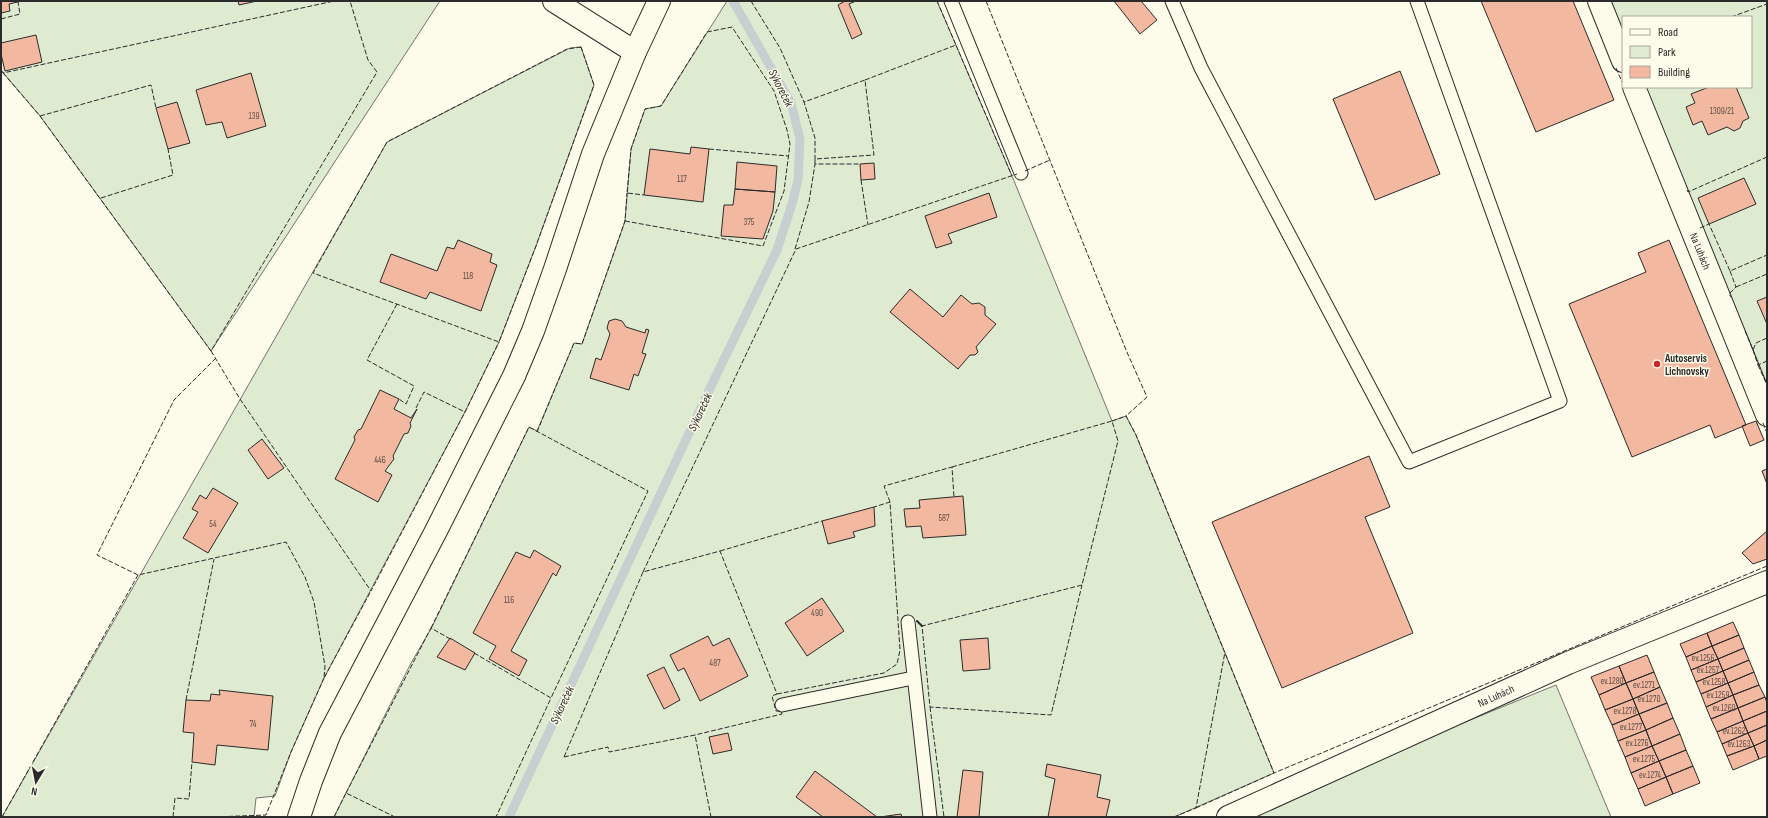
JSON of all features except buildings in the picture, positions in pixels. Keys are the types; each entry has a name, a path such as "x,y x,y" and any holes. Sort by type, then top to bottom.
{"street":[{"path":"554,1 635,52"},
{"path":"299,817 311,780 330,733 436,531 514,376 533,331 593,154 635,52 659,1"},
{"path":"1598,1 1622,59"},
{"name":"Na Luhách","path":"1634,88 1767,415"},
{"name":"Na Luhách","path":"1228,817 1568,663 1767,582"}],"lane":[{"path":"950,1 1021,173"},
{"path":"1172,1 1201,68 1409,462 1560,401 1416,1"},
{"path":"908,622 913,678 930,817"},
{"path":"782,705 913,678"}],"green space":[{"path":"1,1 440,1 211,351 40,116 1,70"},
{"path":"727,1 937,1 1012,176 1112,421 1126,416 1136,435 1274,773 1174,817 334,817 410,665 433,625 529,427 537,431 574,343 582,344 625,221 631,149 645,109 661,106"},
{"path":"1608,1 1767,1 1767,385 1644,88 1752,88 1752,16 1622,16 1622,35"},
{"path":"581,47 594,85 536,246 499,342 465,412 324,678 291,752 275,796 256,798 254,817 2,817 387,142 570,48"},
{"path":"1556,685 1611,817 1232,817"}],"waterway":[{"name":"Sýkoreček","path":"509,817 714,380 777,250 792,204 798,180 800,139 791,103 733,1"}],"fence":[{"path":"1,70 3,73 334,1"},
{"path":"3,73 40,116 211,351 377,72 368,60 350,1"},
{"path":"751,1 780,48 804,102"},
{"path":"937,1 956,45"},
{"path":"986,1 1126,350 1147,397 1126,416 1136,435 1274,773 1767,566"},
{"path":"1,19 20,14 18,2"},
{"path":"1734,16 1767,4"},
{"path":"625,221 763,246 784,191 790,144 774,91 732,27 707,32 661,106 645,109 631,149 627,193 644,195"},
{"path":"865,80 956,45 1012,176"},
{"path":"581,47 594,85 536,246 499,342 313,273 387,142 567,49 581,47"},
{"path":"1616,68 1622,82"},
{"path":"815,159 815,138 804,102 865,80 874,155 815,159 815,164"},
{"path":"40,116 151,85 156,108"},
{"path":"101,198 173,175 168,149"},
{"path":"709,149 788,156"},
{"path":"1687,190 1688,192 1767,157"},
{"path":"1025,171 1050,160"},
{"path":"795,249 809,202 815,164 860,164"},
{"path":"643,572 796,249 1017,174"},
{"path":"861,180 868,225"},
{"path":"537,432 574,343 582,344 625,221 627,193"},
{"path":"1700,228 1709,224 1730,271 1767,255"},
{"path":"1730,271 1736,287 1729,294 1731,297"},
{"path":"1736,287 1767,274"},
{"path":"397,304 367,360 414,386 406,404 399,399"},
{"path":"1745,331 1753,350 1756,343 1767,338"},
{"path":"416,408 424,392 465,412 499,342"},
{"path":"1753,350 1758,365 1767,361"},
{"path":"211,351 240,399 371,591 465,412"},
{"path":"216,358 174,400 97,555 138,575 286,542 305,577 314,602 325,666 324,678 371,591"},
{"path":"1758,365 1767,385"},
{"path":"1112,421 1126,416"},
{"path":"952,467 1112,421 1118,441 1082,585 922,626 930,707 1051,715 1082,585"},
{"path":"1763,423 1767,433"},
{"path":"431,628 529,427 648,491 551,698"},
{"path":"890,502 884,486 952,467 954,497"},
{"path":"777,694 884,673 897,664 900,650 890,502 874,507"},
{"path":"720,551 822,521"},
{"path":"564,757 643,572 720,551 777,694 772,696 776,711 781,711 782,714 695,735"},
{"path":"186,700 214,559"},
{"path":"2,817 138,575"},
{"path":"346,793 431,628 452,640"},
{"path":"1174,817 1196,808 1225,652"},
{"path":"474,653 551,698 496,817"},
{"path":"214,817 266,815 291,752 324,678"},
{"path":"930,707 944,817"},
{"path":"564,757 608,747 609,752 695,735 711,817"},
{"path":"173,817 175,798 189,799 192,762"},
{"path":"1196,808 1274,773"},
{"path":"334,817 346,793 395,817"}],"wall":[{"path":"917,621 922,626"}],"place":[{"name":"Autoservis Lichnovsky","path":"1657,364"}]}
